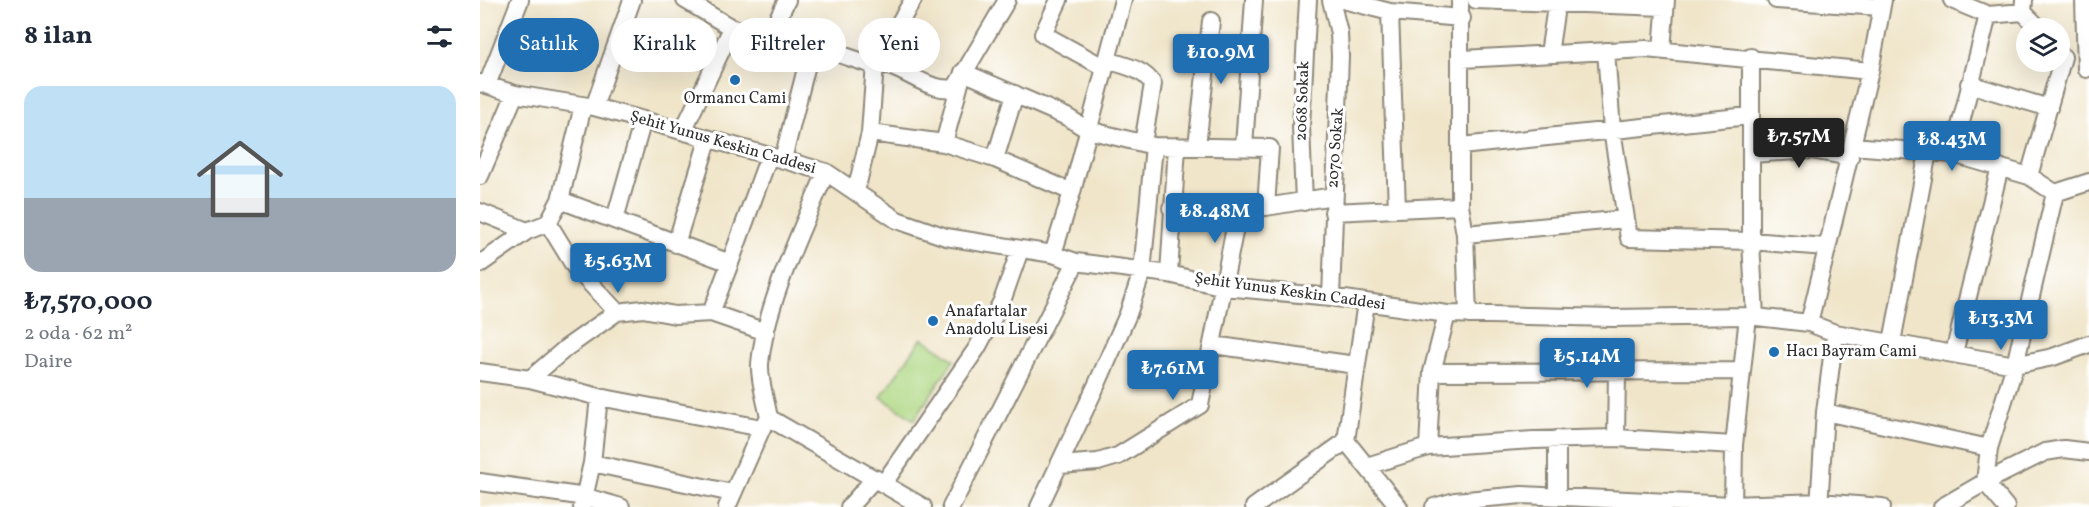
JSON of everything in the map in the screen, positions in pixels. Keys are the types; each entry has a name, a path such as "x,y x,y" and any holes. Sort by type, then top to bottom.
{"street":[{"path":"484,84 520,0"},
{"path":"480,264 527,231 548,223 560,200 588,107 632,0"},
{"path":"685,0 729,26"},
{"path":"778,18 787,0"},
{"path":"902,18 913,0"},
{"path":"901,72 943,90 955,88 1007,0"},
{"path":"1039,507 1123,324 1142,272 1153,84 1148,76 1139,71 1106,64 1043,34 1059,0"},
{"path":"1053,254 1072,192 1123,0"},
{"path":"1245,147 1254,0"},
{"name":"2068 Sokak","path":"1304,202 1301,126 1308,0"},
{"name":"2070 Sokak","path":"1331,0 1339,33 1340,56 1331,297"},
{"path":"1343,0 1390,12 1462,18"},
{"path":"1460,0 1462,18 1460,206 1465,234 1468,315"},
{"path":"1476,0 1665,4 1662,50"},
{"path":"1783,0 1882,3 1870,71 1809,323"},
{"path":"1952,0 1988,15 2023,6"},
{"path":"2084,0 2087,69"},
{"path":"1549,54 1557,2"},
{"path":"1390,12 1397,209"},
{"path":"1953,154 1988,15"},
{"path":"1197,146 1211,21"},
{"path":"683,131 729,34"},
{"path":"1462,59 1662,50 1751,57 1870,71"},
{"path":"1606,51 1612,130 1629,238 1751,241 1826,247"},
{"path":"1732,506 1734,446 1751,316 1749,116 1751,57"},
{"path":"2070,60 2087,69"},
{"path":"711,313 730,263 776,158 803,72"},
{"path":"856,191 870,133 874,72"},
{"path":"963,72 1067,117 1088,130 1149,145 1270,148 1266,207"},
{"path":"944,143 963,72"},
{"path":"2029,176 2057,72"},
{"name":"Şehit Yunus Keskin Caddesi","path":"484,84 515,94 644,120 826,172 897,220 946,237 1053,254 1076,262 1169,274 1225,287 1331,297 1447,314 1613,318 1751,316 1809,323 1835,333 2015,365 2053,357 2089,344"},
{"path":"1969,84 2049,108"},
{"path":"480,176 515,94"},
{"path":"995,159 1014,94"},
{"path":"1461,146 1749,116"},
{"path":"615,219 644,120"},
{"path":"870,133 944,143 995,159 1072,192"},
{"path":"676,244 708,140"},
{"path":"1169,274 1177,146"},
{"path":"1751,154 1811,150 1953,154 2029,176 2055,193"},
{"path":"1892,342 1928,152"},
{"path":"1954,353 2000,167"},
{"path":"592,463 730,500 766,423 760,365 766,333 788,265 826,172"},
{"path":"2055,193 2089,182"},
{"path":"2006,507 1985,482 1989,448 2015,365 2055,193"},
{"path":"560,200 730,263"},
{"path":"1172,208 1266,207 1304,202 1397,209 1460,206"},
{"path":"1059,465 1098,462 1118,456 1200,405 1239,207"},
{"path":"480,212 527,231"},
{"path":"1465,234 1626,219"},
{"path":"548,223 575,267 617,312"},
{"path":"849,507 880,481 977,348 1002,302 1020,250"},
{"path":"951,507 1076,262"},
{"path":"1254,507 1346,441 1366,302"},
{"path":"530,379 566,348 617,312 643,309 675,315 711,313 766,333"},
{"path":"1428,447 1432,372 1447,314"},
{"path":"1819,505 1825,412 1835,333"},
{"path":"1213,345 1356,365"},
{"path":"1432,372 1545,369 1617,373 1742,371"},
{"path":"480,372 530,379 599,397 766,423 880,481 922,507"},
{"path":"1616,438 1617,373"},
{"path":"584,502 592,463 599,397"},
{"path":"1825,412 1989,448"},
{"path":"1367,466 1428,447 1557,439 1616,438 1734,446"},
{"path":"1557,439 1557,497"},
{"path":"1346,441 1399,507"},
{"path":"1942,507 2045,452 2064,449 2089,452"},
{"path":"480,482 621,507"},
{"path":"1434,507 1491,496 1557,497 1602,503 1882,507"}],"green space":[{"path":"922,338 954,360 914,420 881,397"}],"place":[{"name":"Ormancı Cami","path":"735,80"},
{"name":"Anafartalar Anadolu Lisesi","path":"933,321"},
{"name":"Hacı Bayram Cami","path":"1774,352"}]}
